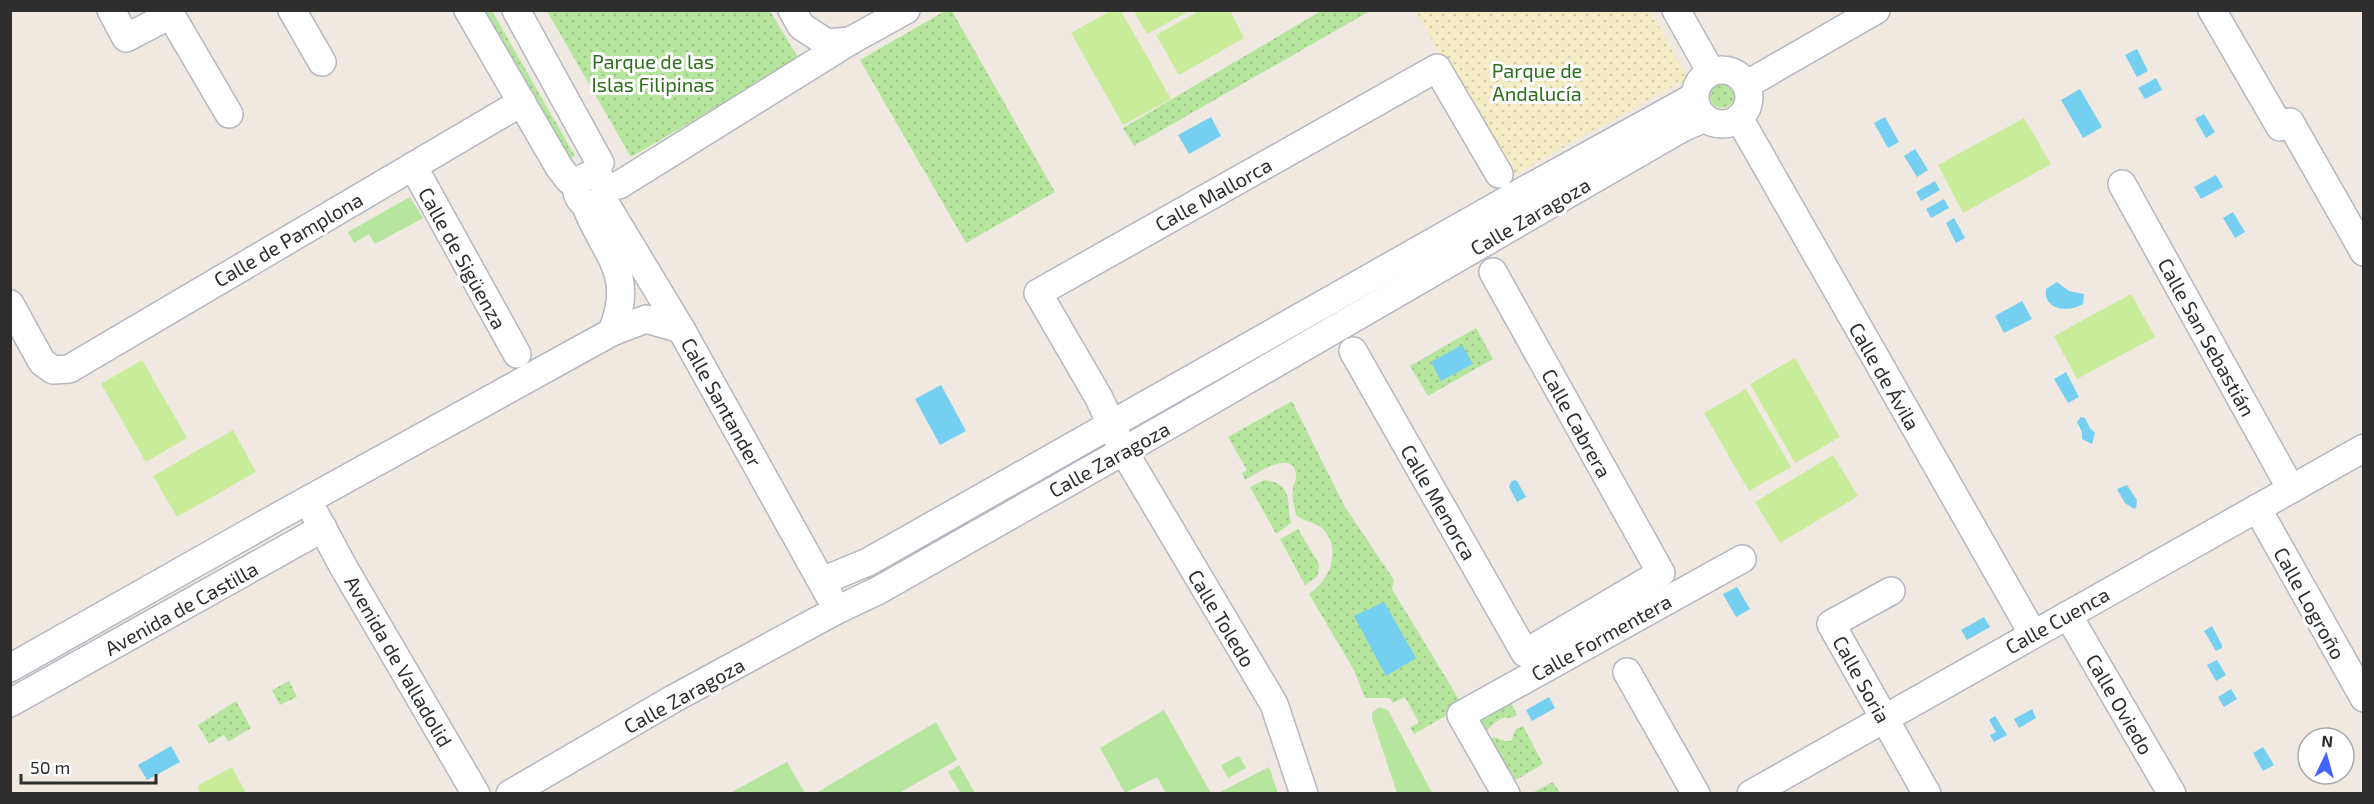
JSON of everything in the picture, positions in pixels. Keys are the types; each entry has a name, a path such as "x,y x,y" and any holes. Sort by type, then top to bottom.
{"street":[{"path":"111,10 126,38 169,13 229,114"},
{"path":"292,10 322,62"},
{"name":"Calle Santander","path":"468,10 559,166 569,180 596,189 605,203 681,329 837,609"},
{"name":"Calle Santander","path":"516,10 600,163 596,189 621,278 622,297 619,315 612,332"},
{"path":"792,10 801,26 827,43 850,41"},
{"path":"596,189 906,10"},
{"path":"1676,10 1711,72"},
{"path":"1746,85 1876,10"},
{"path":"2212,10 2280,127 2290,122 2364,252"},
{"name":"Calle Mallorca","path":"1123,450 1099,398 1038,292 1437,68 1499,174"},
{"path":"1711,72 1733,73 1746,85 1748,103 1739,118 1722,125 1699,108 1700,82 1711,72"},
{"name":"Calle de Pamplona","path":"10,304 42,362 53,370 69,369 522,102"},
{"name":"Calle Zaragoza","path":"822,581 868,562 1507,200 1699,108"},
{"name":"Calle Zaragoza","path":"512,793 673,699 837,609 879,590 1672,134 1699,108"},
{"name":"Calle de Ávila","path":"1739,118 2033,634"},
{"name":"Calle de Sigüenza","path":"412,166 515,351"},
{"name":"Calle San Sebastián","path":"2122,184 2291,489"},
{"name":"Calle Cabrera","path":"1493,272 1661,573"},
{"name":"Avenida de Castilla","path":"10,668 612,332 646,319 681,329"},
{"name":"Calle Menorca","path":"1353,351 1525,653"},
{"name":"Calle Cuenca","path":"1751,794 2364,448"},
{"name":"Calle Toledo","path":"1123,450 1274,704 1304,794"},
{"path":"307,501 323,528"},
{"name":"Calle Logroño","path":"2258,508 2364,698"},
{"name":"Avenida de Castilla","path":"10,703 323,528"},
{"name":"Avenida de Valladolid","path":"323,528 476,794"},
{"name":"Calle Formentera","path":"1506,794 1461,715 1742,559"},
{"name":"Calle Formentera","path":"1525,653 1661,573"},
{"name":"Calle Soria","path":"1891,591 1832,624 1927,794"},
{"name":"Calle Oviedo","path":"2068,615 2172,794"},
{"path":"1627,672 1696,794"}],"green space":[{"path":"1112,10 1121,11 1171,99 1123,125 1071,33"},
{"path":"1230,10 1244,38 1179,75 1156,35 1199,11"},
{"path":"477,11 492,11 575,156 563,162"},
{"name":"Parque de las Islas Filipinas","path":"547,11 770,11 799,59 631,157"},
{"path":"945,11 952,11 1055,192 966,243 860,60"},
{"path":"1134,11 1189,11 1147,34"},
{"path":"1321,11 1370,11 1134,146 1123,128"},
{"path":"1722,84 1730,88 1734,96 1730,104 1722,108 1714,104 1710,96 1714,88"},
{"path":"2024,118 2051,164 1963,213 1938,165"},
{"path":"410,197 423,218 375,244 369,234 354,243 348,232"},
{"path":"2131,294 2155,337 2077,379 2054,336"},
{"path":"1476,328 1493,359 1428,396 1410,366"},
{"path":"1795,358 1840,437 1795,463 1750,384"},
{"path":"142,360 187,438 146,462 101,384"},
{"path":"1746,389 1791,467 1749,491 1704,413"},
{"path":"1292,401 1345,507 1394,580 1392,589 1463,706 1414,734 1410,727 1419,723 1405,697 1393,703 1390,698 1365,698 1354,670 1309,594 1327,574 1331,565 1332,547 1321,527 1296,515 1293,487 1296,476 1293,467 1288,463 1273,465 1245,480 1242,473 1247,470 1228,437"},
{"path":"233,430 256,472 177,517 153,476"},
{"path":"1088,447 1094,457 870,584 865,575"},
{"path":"1833,455 1858,496 1780,543 1755,502"},
{"path":"1264,480 1281,485 1287,496 1291,523 1276,534 1250,487"},
{"path":"1298,529 1319,564 1318,576 1305,585 1280,539"},
{"path":"289,681 297,697 280,705 272,690"},
{"path":"1506,692 1517,715 1500,719 1484,734 1472,711"},
{"path":"236,701 251,728 228,742 224,735 209,744 198,725"},
{"path":"1379,707 1388,710 1432,793 1397,793 1372,718 1372,713"},
{"path":"1164,710 1211,793 1166,793 1157,777 1125,793 1100,748"},
{"path":"936,722 957,760 899,793 816,793"},
{"path":"1523,726 1543,764 1514,781 1489,741 1494,737 1511,741 1516,729"},
{"path":"1239,756 1246,768 1228,778 1221,765"},
{"path":"787,762 805,793 730,793"},
{"path":"959,765 975,793 957,793 960,792 948,772"},
{"path":"232,767 246,793 200,793 197,786"},
{"path":"1269,767 1278,793 1218,793"},
{"path":"1553,782 1560,793 1532,793"}],"sand":[{"name":"Parque de Andalucía","path":"1416,11 1650,11 1688,78 1509,178"}],"water":[{"path":"2137,49 2148,71 2137,77 2125,55"},
{"path":"2156,78 2162,90 2145,99 2138,88"},
{"path":"2080,89 2102,127 2083,138 2061,100"},
{"path":"2204,114 2215,132 2206,138 2195,119"},
{"path":"1211,117 1221,136 1189,154 1178,135"},
{"path":"1885,117 1899,142 1888,148 1874,123"},
{"path":"1915,149 1928,170 1917,177 1904,156"},
{"path":"2216,175 2223,187 2201,199 2194,187"},
{"path":"1935,181 1940,190 1921,201 1916,192"},
{"path":"1944,199 1949,208 1931,218 1926,209"},
{"path":"2233,212 2245,232 2235,238 2223,218"},
{"path":"1954,218 1965,238 1956,243 1946,223"},
{"path":"2057,282 2069,291 2084,294 2083,304 2064,309 2052,305 2046,296 2046,289"},
{"path":"2022,301 2032,319 2004,333 1995,316"},
{"path":"1462,345 1473,364 1441,381 1431,362"},
{"path":"2066,372 2079,397 2068,403 2054,379"},
{"path":"941,385 966,431 940,445 915,399"},
{"path":"2081,417 2085,418 2095,433 2092,444 2082,439 2082,432 2077,422"},
{"path":"1514,480 1517,481 1526,497 1517,502 1509,487"},
{"path":"2127,485 2137,500 2134,509 2125,503 2117,489"},
{"path":"1737,587 1750,609 1736,617 1723,594"},
{"path":"1384,602 1416,658 1386,676 1354,616"},
{"path":"1984,617 1990,627 1967,640 1961,630"},
{"path":"2212,626 2222,645 2222,648 2216,651 2204,631"},
{"path":"2217,660 2226,675 2216,681 2207,665"},
{"path":"2231,689 2237,699 2224,707 2218,697"},
{"path":"1549,697 1555,708 1532,721 1526,710"},
{"path":"2032,709 2036,718 2019,728 2014,719"},
{"path":"1995,716 2007,735 1994,742 1990,735 1996,732 1989,720"},
{"path":"171,746 180,762 147,780 138,765"},
{"path":"2263,747 2274,765 2263,771 2253,753"}]}
